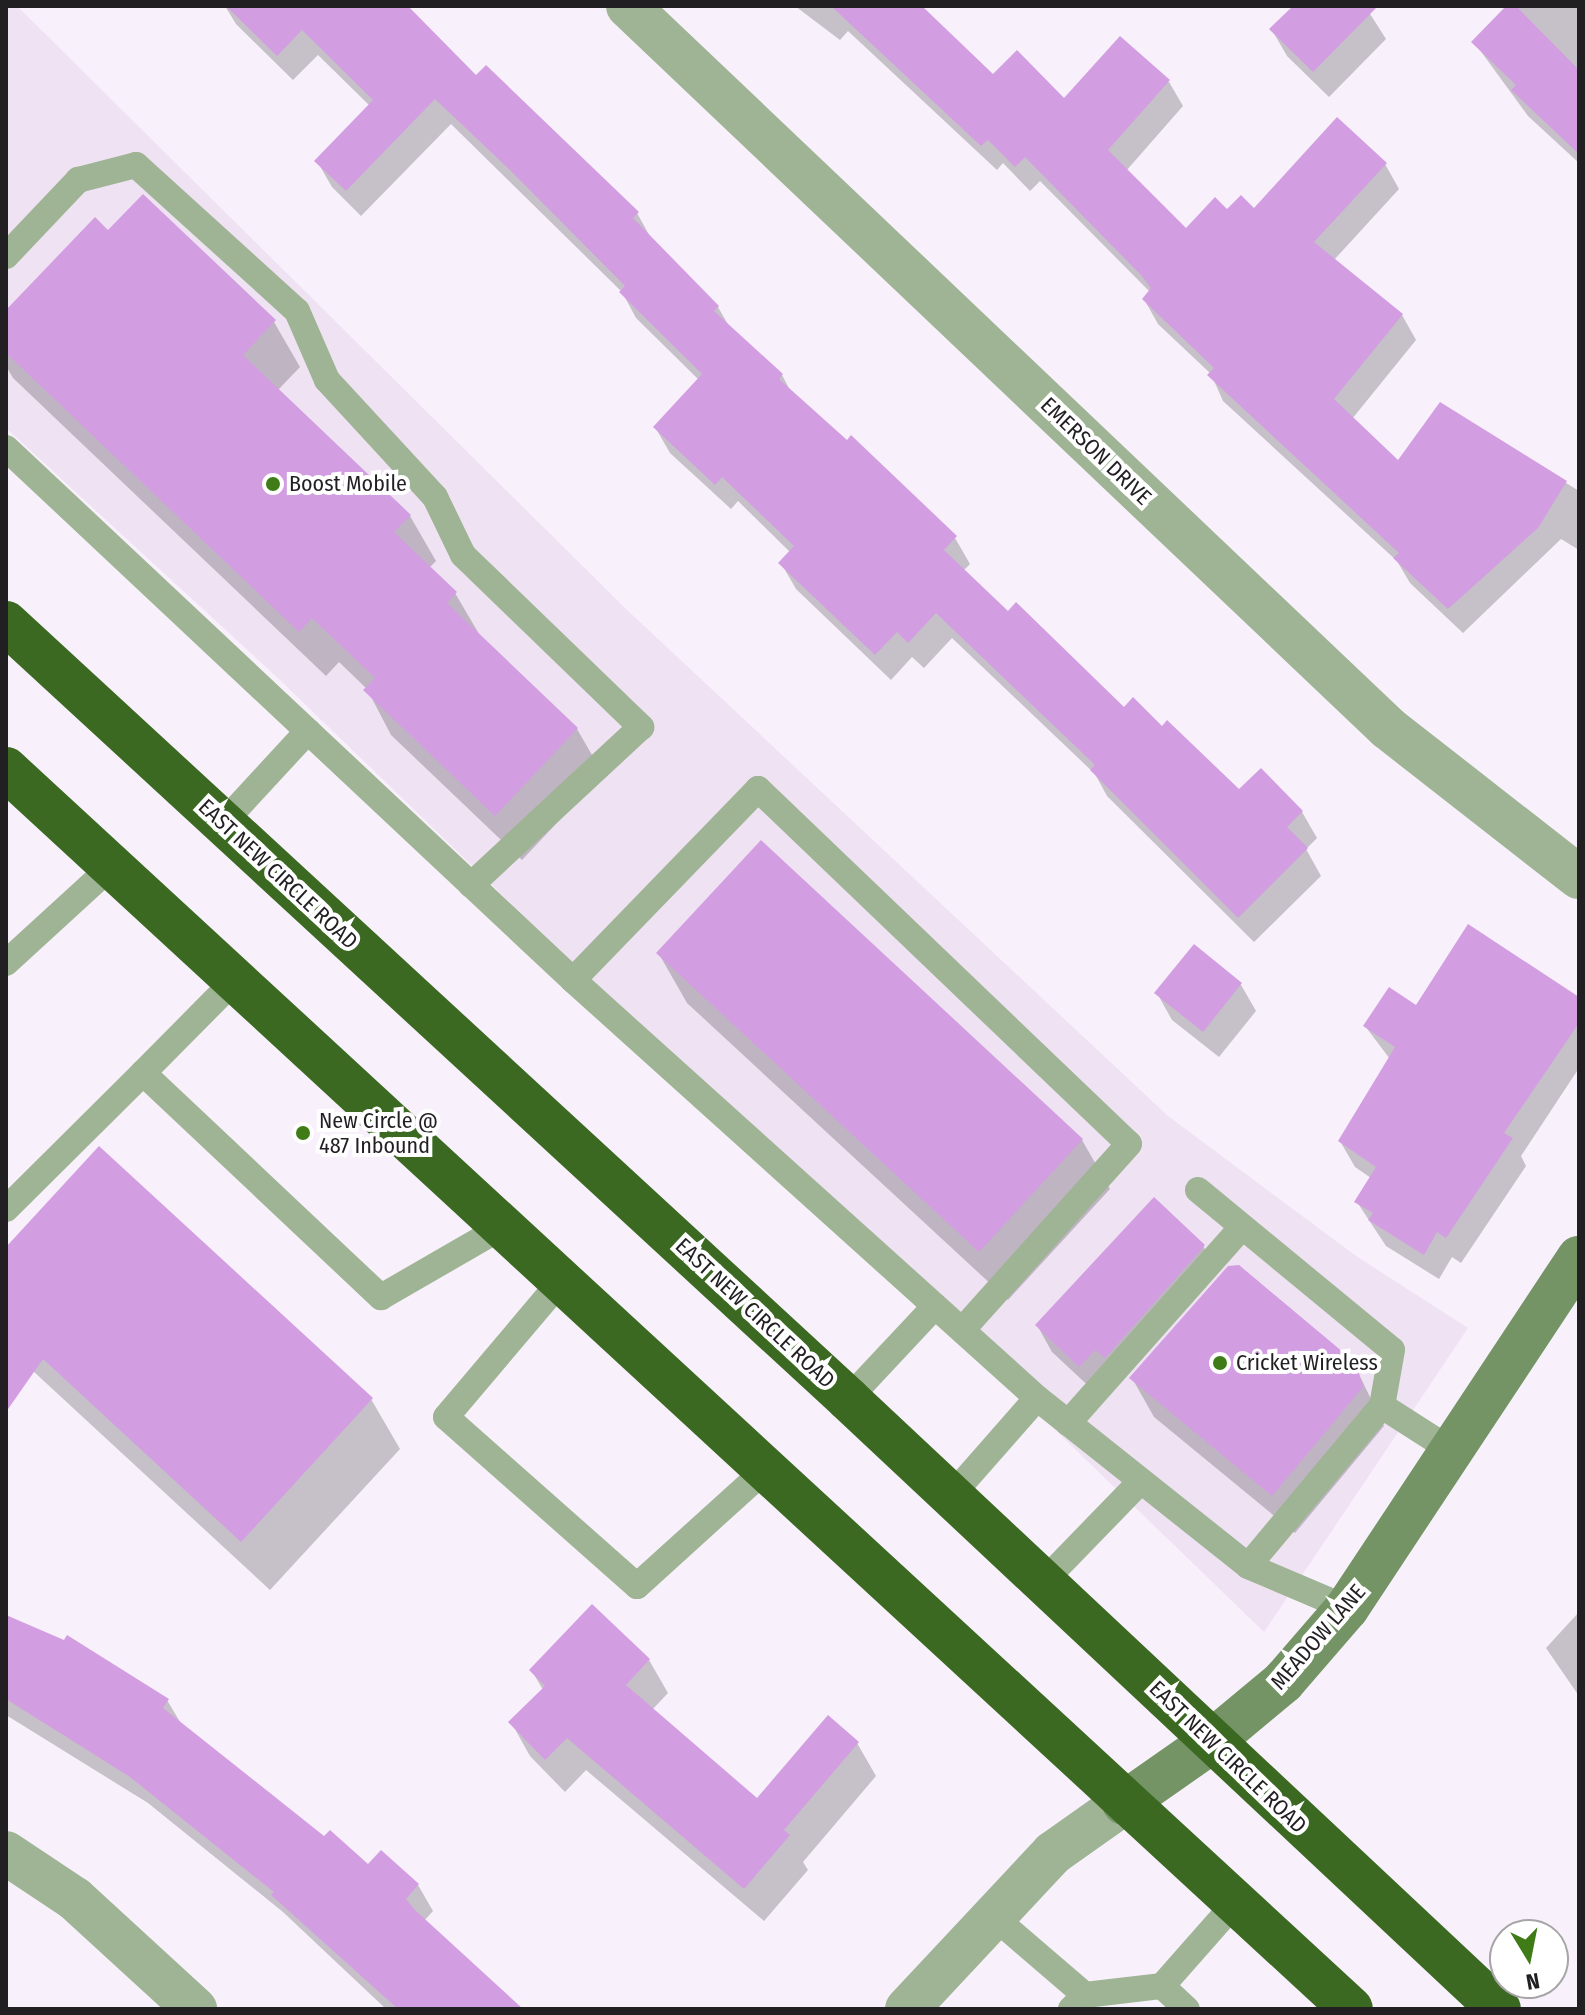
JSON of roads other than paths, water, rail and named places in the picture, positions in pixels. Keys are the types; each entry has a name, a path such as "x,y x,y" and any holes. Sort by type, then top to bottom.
{"highway":[{"name":"EAST NEW CIRCLE ROAD","path":"6,623 848,1399 1499,2009"},
{"path":"6,769 1124,1803 1351,2009"}],"street":[{"name":"EMERSON DRIVE","path":"628,6 1388,728 1579,877"},
{"name":"MEADOW LANE","path":"907,2009 1053,1853 1211,1742 1283,1682 1347,1608 1454,1452 1579,1258"},
{"path":"6,1853 75,1899 195,2009"}],"lane":[{"path":"6,256 78,180 136,165 297,311 327,380 435,497 463,555 641,727 471,885"},
{"path":"6,448 573,980 1037,1398 1248,1566 1347,1608"},
{"path":"223,823 308,731"},
{"path":"573,980 758,789 1129,1144 962,1330"},
{"path":"6,963 112,866"},
{"path":"6,1209 234,981"},
{"path":"143,1073 381,1297 502,1227"},
{"path":"1198,1190 1392,1350 1382,1406 1248,1566"},
{"path":"1068,1423 1242,1227"},
{"path":"561,1281 446,1417 637,1586 765,1470"},
{"path":"848,1399 935,1306"},
{"path":"951,1496 1037,1398"},
{"path":"1382,1406 1454,1452"},
{"path":"1044,1581 1141,1481"},
{"path":"993,1916 1078,2002 1162,1986 1236,1902"},
{"path":"1162,1986 1187,2009"}],"place":[{"name":"Boost Mobile","path":"273,484"},
{"name":"New Circle @ 487 Inbound","path":"303,1133"},
{"name":"Cricket Wireless","path":"1220,1363"}]}
